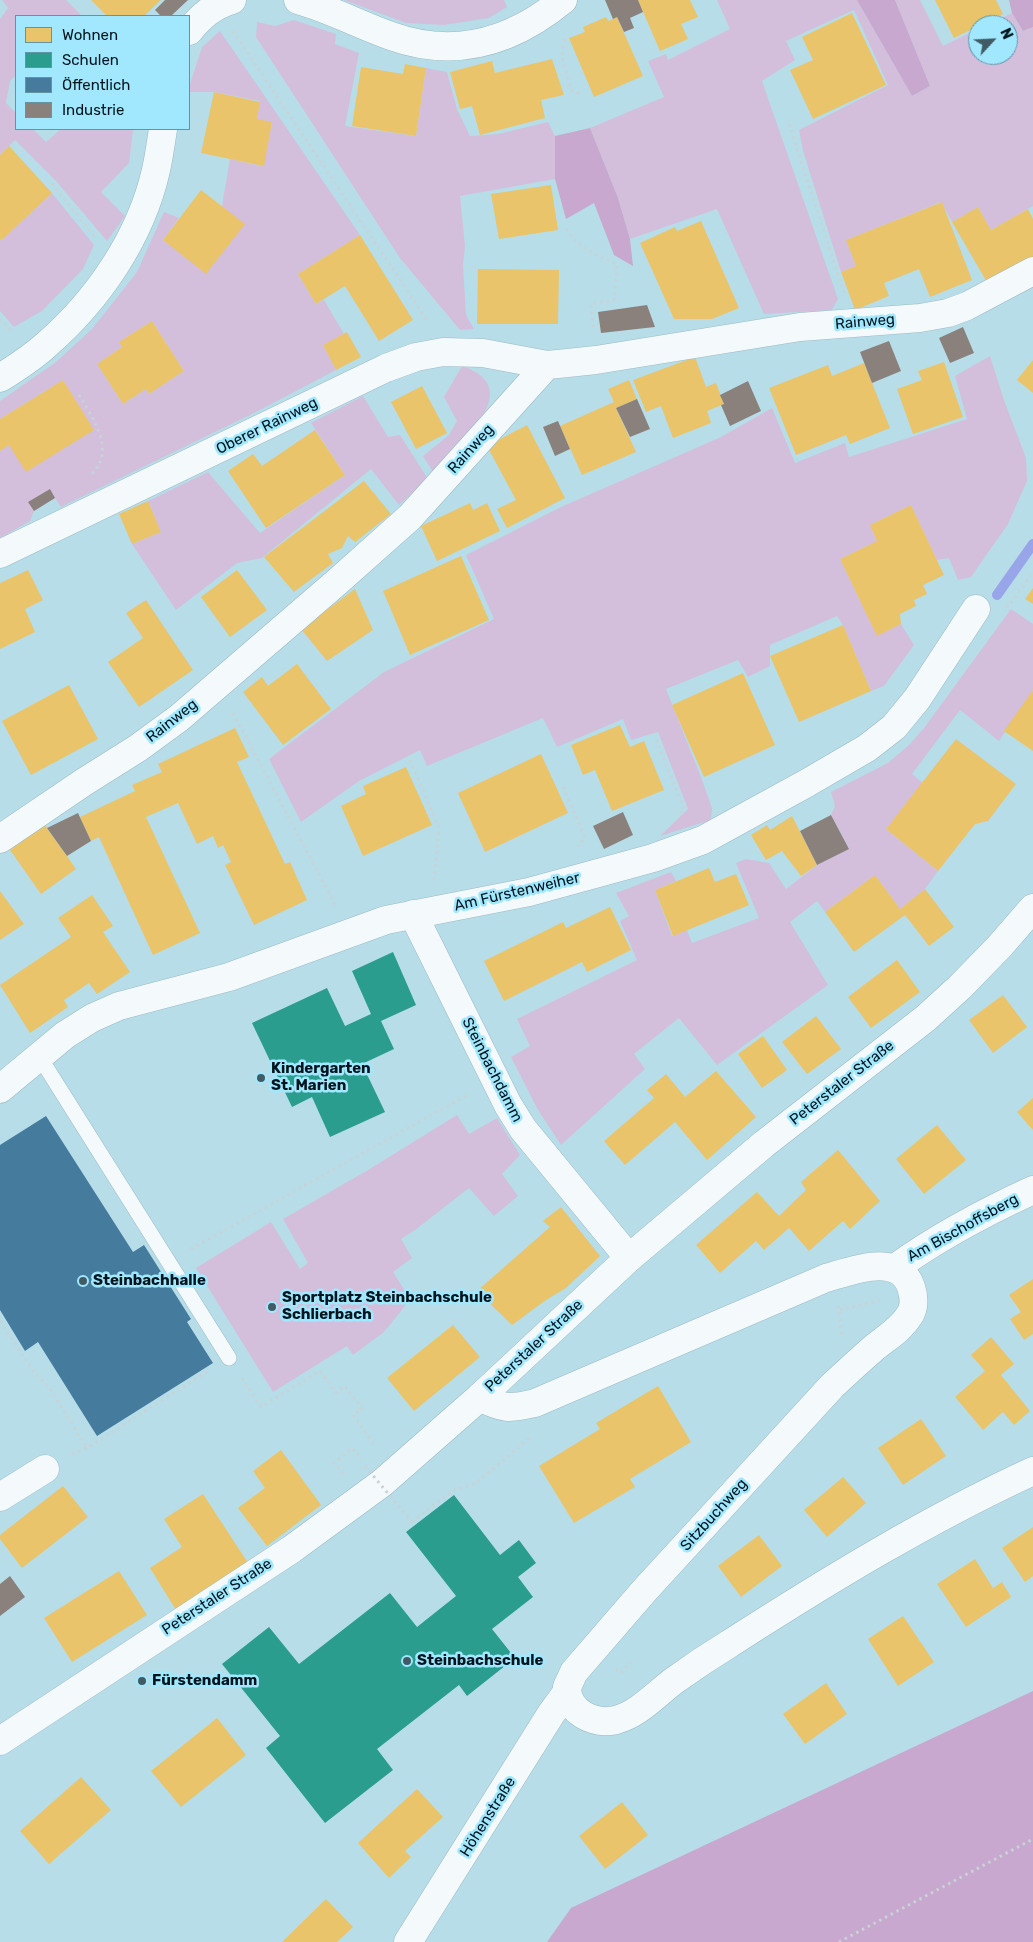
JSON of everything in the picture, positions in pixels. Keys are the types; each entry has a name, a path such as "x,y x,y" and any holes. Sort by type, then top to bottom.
{"street":[{"path":"190,31 206,13 216,6 232,0"},
{"path":"298,0 393,37 423,45 451,46 482,43 503,37 527,26 560,3"},
{"path":"0,378 30,358 61,332 81,311 119,259 140,217 148,196 156,170 163,130"},
{"name":"Rainweg","path":"0,838 138,748 179,718 337,582 410,518 547,364 596,360 800,328 920,318 948,313 967,306 1033,272"},
{"name":"Oberer Rainweg","path":"0,554 386,368 410,359 443,352 483,353 547,364"},
{"name":"Am Fürstenweiher","path":"0,1089 65,1035 92,1018 119,1006 229,977 386,920 529,892 653,858 703,840 868,748 894,727 917,699 976,609"},
{"name":"Peterstaler Straße","path":"0,1740 292,1549 382,1483 480,1397 628,1258 764,1144 926,1018 999,947 1033,908"},
{"name":"Steinbachdamm","path":"413,914 523,1129 628,1258"},
{"name":"Am Bischoffsberg","path":"895,1268 920,1250 990,1209 1033,1190"},
{"path":"480,1397 495,1405 506,1408 535,1403 826,1278 870,1266 895,1268"},
{"name":"Sitzbuchweg","path":"567,1692 567,1687 574,1672 744,1481 832,1386 902,1325 910,1315 914,1302 909,1280 895,1268"},
{"path":"0,1497 45,1469"},
{"path":"567,1692 574,1706 586,1717 606,1721 630,1714 691,1668 868,1558 988,1492 1033,1471"},
{"name":"Höhenstraße","path":"408,1942 551,1714 567,1692"}],"lane":[{"path":"39,1056 229,1358"}],"path":[{"path":"560,3 570,29 564,42 563,61 566,76 573,92 582,93"},
{"path":"233,31 433,329"},
{"path":"789,124 847,304 849,323"},
{"path":"52,183 97,240"},
{"path":"566,229 574,241 593,254 617,264 614,300 591,304 593,322"},
{"path":"79,395 98,429 103,446 100,466 87,478"},
{"path":"976,609 1008,606 1033,572"},
{"path":"228,705 340,915"},
{"path":"656,740 684,810 677,815"},
{"path":"410,760 439,828 433,882 440,909"},
{"path":"563,787 585,837 567,860 573,880"},
{"path":"168,1262 496,1079"},
{"path":"0,1321 34,1372 49,1387 87,1448"},
{"path":"70,1456 87,1448 229,1358 261,1407 320,1371 336,1393 345,1386 362,1409 352,1415 369,1438"},
{"path":"365,1466 412,1522 454,1490 475,1484 539,1430"},
{"path":"347,1479 334,1463 352,1448 362,1460"},
{"path":"620,1673 635,1658"},
{"path":"839,1942 1033,1839"}],"shaded area":[{"path":"2,0 66,0 81,15 15,15 15,76 10,81 6,103 15,112 15,130 34,130 46,142 60,130 133,130 129,163 101,192 125,216 107,241 56,181 15,140 0,155 0,19 8,8"},
{"path":"344,0 504,0 507,7 489,18 444,25 406,23"},
{"path":"717,0 857,0 912,96 930,86 895,0 920,0 943,46 968,34 968,65 1018,65 1018,23 1023,31 1033,27 1033,206 991,230 978,207 952,222 941,202 846,240 856,266 841,272 803,151 799,130 888,85 854,10 786,41 795,60 762,81 838,299 832,310 764,314 717,209 630,239 618,198 590,128 664,97 648,61 666,54 668,60 730,29"},
{"path":"857,0 895,0 930,86 912,96"},
{"path":"1009,0 1033,0 1033,27 1023,31 1018,23 1018,15 1013,15"},
{"path":"294,20 336,34 335,44 359,53 345,126 416,136 426,68 447,72 457,109 470,136 498,134 548,122 555,136 555,179 460,196 465,246 463,265 466,315 474,329 460,330 400,258 256,37 257,22 275,26"},
{"path":"220,31 360,235 298,274 316,304 324,300 344,334 323,345 336,370 254,413 61,507 55,498 34,511 30,521 0,538 0,451 9,445 93,430 63,380 0,419 0,401 56,362 92,329 137,272 164,212 179,218 163,240 206,273 222,206 230,159 263,166 272,123 257,119 260,101 214,92 190,92 190,84 202,47","holes":["152,321 184,371 149,394 146,389 123,404 97,364 122,347 119,342"]},
{"path":"590,128 618,198 630,239 633,266 614,255 594,203 566,219 555,179 555,136"},
{"path":"52,193 94,245 83,269 42,311 14,327 0,311 0,239 2,240"},
{"path":"990,356 1026,458 1027,481 1008,524 971,577 958,580 949,558 937,560 911,505 870,525 877,541 840,559 877,635 901,624 914,645 884,686 871,691 843,625 837,616 770,645 770,666 748,677 738,660 666,689 712,808 711,820 660,836 688,809 658,732 631,740 623,719 557,747 543,718 427,766 420,750 359,781 301,822 269,759 384,672 494,619 466,555 561,507 721,437 772,408 795,463 845,443 849,457 967,419 955,376"},
{"path":"462,366 481,376 489,388 489,402 482,417 471,432 433,472 423,456 449,435 457,421 444,397"},
{"path":"363,396 388,437 400,435 428,479 399,505 371,469 262,558 237,563 176,610 132,544 161,532 148,501 208,472 260,533 345,475 311,423"},
{"path":"1011,609 1033,624 1033,690 999,741 960,710 912,774 923,783 886,829 938,871 925,889 900,909 875,875 825,912 817,901 790,922 828,985 717,1065 679,1018 634,1054 645,1069 561,1145 538,1110 511,1057 530,1046 517,1019 637,960 620,921 629,916 616,893 671,872 676,881 655,890 672,936 687,930 692,943 759,918 736,863 746,859 769,863 786,889 817,865 849,848 831,815 835,806 831,792 888,763 909,745 924,728"},
{"path":"457,1115 469,1134 497,1118 520,1155 502,1174 518,1196 494,1216 469,1188 401,1239 412,1258 393,1272 409,1301 384,1332 353,1355 347,1346 273,1392 196,1268 271,1222 300,1269 308,1263 283,1219 368,1170"},
{"path":"1033,1691 1033,1942 547,1942 571,1908"}],"building: Wohnen":[{"path":"91,0 161,0 145,15 106,15"},
{"path":"638,0 690,0 698,17 681,24 688,39 660,51"},
{"path":"935,0 996,0 1003,14 968,15 968,31 954,38"},
{"path":"852,13 886,85 813,119 790,70 813,60 802,37"},
{"path":"606,17 608,21 617,17 643,76 594,97 569,38 585,32 583,27"},
{"path":"552,59 564,95 541,100 545,118 480,135 472,106 460,109 450,72 492,61 495,73"},
{"path":"405,64 426,68 416,136 352,126 361,67 403,74"},
{"path":"214,92 260,102 257,119 272,122 264,166 201,153"},
{"path":"9,146 52,193 2,240 0,239 0,155"},
{"path":"551,185 558,230 499,239 491,194"},
{"path":"201,190 245,224 206,274 163,240"},
{"path":"942,202 972,280 930,297 919,269 884,283 889,296 855,310 841,272 856,266 846,240"},
{"path":"978,207 991,230 1028,209 1033,219 1033,258 988,284 952,222"},
{"path":"701,221 739,308 712,319 674,319 640,243 675,227 677,231"},
{"path":"360,235 413,320 379,341 345,286 316,304 298,274"},
{"path":"478,269 559,270 558,324 477,324"},
{"path":"152,321 184,371 149,394 146,389 123,404 97,364 122,347 119,342"},
{"path":"347,332 361,357 336,370 323,345"},
{"path":"695,357 706,387 716,383 724,404 707,411 711,423 673,438 661,406 646,412 633,380"},
{"path":"1033,360 1033,393 1017,380"},
{"path":"944,362 963,417 913,434 897,389 922,380 918,371"},
{"path":"864,363 890,428 850,444 846,435 796,455 769,388 828,365 832,376"},
{"path":"63,380 94,430 26,472 9,445 0,451 0,419"},
{"path":"629,380 637,399 616,408 636,452 582,475 560,426 614,402 608,389"},
{"path":"422,386 447,433 416,449 391,402"},
{"path":"527,425 565,498 507,528 497,509 516,500 487,446"},
{"path":"315,430 345,475 266,528 228,471 253,454 262,466"},
{"path":"364,481 391,514 355,542 348,536 342,548 328,554 333,563 294,592 264,557"},
{"path":"148,501 161,532 132,544 119,514"},
{"path":"470,503 473,510 487,503 500,531 437,561 421,526"},
{"path":"911,505 944,575 923,585 927,594 914,600 916,606 900,614 901,624 877,636 840,559 877,541 870,525"},
{"path":"461,556 489,620 410,655 383,591"},
{"path":"28,570 43,600 25,609 35,632 0,649 0,583"},
{"path":"237,570 267,610 230,637 201,597"},
{"path":"1033,588 1033,604 1025,599"},
{"path":"355,589 373,630 327,661 301,629"},
{"path":"146,600 193,670 139,707 108,662 143,638 126,613"},
{"path":"843,625 871,691 799,722 770,656"},
{"path":"297,664 331,709 283,745 243,692 262,677 268,686"},
{"path":"743,673 775,745 704,777 672,705"},
{"path":"69,685 98,739 31,775 2,721"},
{"path":"1033,690 1033,751 1004,731"},
{"path":"620,725 630,747 644,741 664,790 612,811 595,770 583,775 571,745"},
{"path":"235,728 249,757 237,762 285,864 290,862 307,900 254,925 225,865 231,862 223,845 218,848 213,836 197,844 178,803 146,817 200,933 153,955 99,837 91,841 80,817 135,791 132,785 162,772 158,764"},
{"path":"956,739 1016,784 988,821 975,824 938,871 886,829"},
{"path":"541,754 568,813 485,852 458,793"},
{"path":"406,767 432,825 363,856 341,806 366,794 363,786"},
{"path":"792,816 817,865 801,876 782,851 766,860 751,835 767,825 770,830"},
{"path":"45,825 76,869 41,894 10,850"},
{"path":"709,868 715,882 736,874 749,905 673,936 655,890"},
{"path":"875,875 900,909 925,889 954,927 929,946 905,915 854,952 825,912"},
{"path":"0,891 24,924 0,940"},
{"path":"92,895 113,926 103,932 130,972 97,994 89,983 64,1000 68,1007 30,1033 0,985 71,937 58,918"},
{"path":"610,907 631,950 587,972 582,962 504,1001 484,961 563,922 566,928"},
{"path":"897,960 920,992 871,1028 848,997"},
{"path":"1003,995 1027,1027 993,1053 969,1020"},
{"path":"816,1016 841,1049 807,1074 782,1042"},
{"path":"763,1036 787,1070 762,1088 738,1054"},
{"path":"716,1071 756,1117 707,1160 675,1122 625,1165 604,1141 654,1098 647,1090 666,1074 685,1097"},
{"path":"1033,1098 1033,1130 1017,1112"},
{"path":"937,1125 966,1160 924,1194 896,1159"},
{"path":"838,1150 880,1201 850,1229 843,1221 809,1251 789,1228 764,1250 756,1241 720,1273 696,1245 757,1192 779,1216 806,1190 801,1182"},
{"path":"561,1207 600,1256 566,1288 512,1325 477,1291 550,1227 543,1221"},
{"path":"1033,1279 1033,1334 1024,1340 1010,1319 1021,1312 1009,1295"},
{"path":"453,1325 480,1357 414,1411 387,1378"},
{"path":"991,1337 1014,1364 1001,1375 1030,1411 1014,1425 1003,1412 983,1430 955,1397 985,1371 971,1355"},
{"path":"658,1386 691,1442 630,1479 635,1487 574,1523 539,1466 600,1429 596,1423"},
{"path":"921,1419 946,1456 903,1485 878,1448"},
{"path":"281,1450 321,1505 267,1546 238,1508 265,1488 253,1471"},
{"path":"843,1477 866,1503 827,1537 804,1510"},
{"path":"63,1486 88,1517 22,1568 0,1539 0,1535"},
{"path":"203,1494 248,1563 176,1610 150,1568 182,1547 164,1519"},
{"path":"1033,1527 1033,1576 1025,1582 1002,1548"},
{"path":"759,1535 782,1566 741,1597 718,1566"},
{"path":"975,1559 993,1588 1002,1582 1011,1597 966,1627 937,1584"},
{"path":"119,1571 147,1615 72,1662 44,1618"},
{"path":"903,1616 934,1662 898,1686 868,1639"},
{"path":"826,1683 847,1714 805,1744 783,1714"},
{"path":"217,1718 246,1755 181,1807 151,1771"},
{"path":"81,1777 111,1810 49,1864 20,1831"},
{"path":"417,1789 443,1817 405,1851 411,1857 389,1878 358,1843"},
{"path":"622,1802 648,1835 605,1869 579,1836"},
{"path":"326,1899 353,1927 337,1942 282,1942"}],"building: Schulen":[{"path":"393,952 416,1005 381,1021 394,1049 362,1064 385,1112 330,1137 312,1097 292,1107 252,1023 327,988 345,1026 371,1014 352,971"},
{"name":"Steinbachschule","path":"454,1495 500,1555 519,1540 536,1563 518,1577 533,1597 492,1629 515,1658 467,1696 459,1685 377,1749 393,1770 325,1823 266,1748 280,1736 222,1664 269,1627 299,1664 390,1593 417,1627 456,1596 406,1532"}],"building: Öffentlich":[{"name":"Steinbachhalle","path":"46,1116 133,1252 144,1245 191,1319 187,1322 213,1363 97,1436 38,1342 25,1351 0,1310 0,1145"}],"building: Industrie":[{"path":"165,0 188,0 172,15 160,15 155,10"},
{"path":"605,0 638,0 643,12 630,18 634,28 624,32 617,17 613,19"},
{"path":"647,305 655,327 601,333 598,312"},
{"path":"963,327 974,353 950,363 939,338"},
{"path":"889,341 901,371 872,383 860,352"},
{"path":"748,381 761,411 730,426 721,405 724,404 720,395"},
{"path":"637,399 650,429 630,437 616,408"},
{"path":"558,421 570,449 555,456 543,427"},
{"path":"50,489 55,498 34,511 28,502"},
{"path":"623,812 633,835 604,849 593,826"},
{"path":"78,813 91,841 67,856 47,828"},
{"path":"831,815 849,849 817,865 800,831"},
{"path":"10,1576 25,1597 0,1616 0,1584"}],"waterway":[{"path":"997,595 1033,544"}],"place":[{"name":"Kindergarten St. Marien","path":"261,1078"},
{"name":"Steinbachhalle","path":"83,1281"},
{"name":"Sportplatz Steinbachschule Schlierbach","path":"272,1307"},
{"name":"Steinbachschule","path":"407,1661"},
{"name":"Fürstendamm","path":"142,1681"}]}
